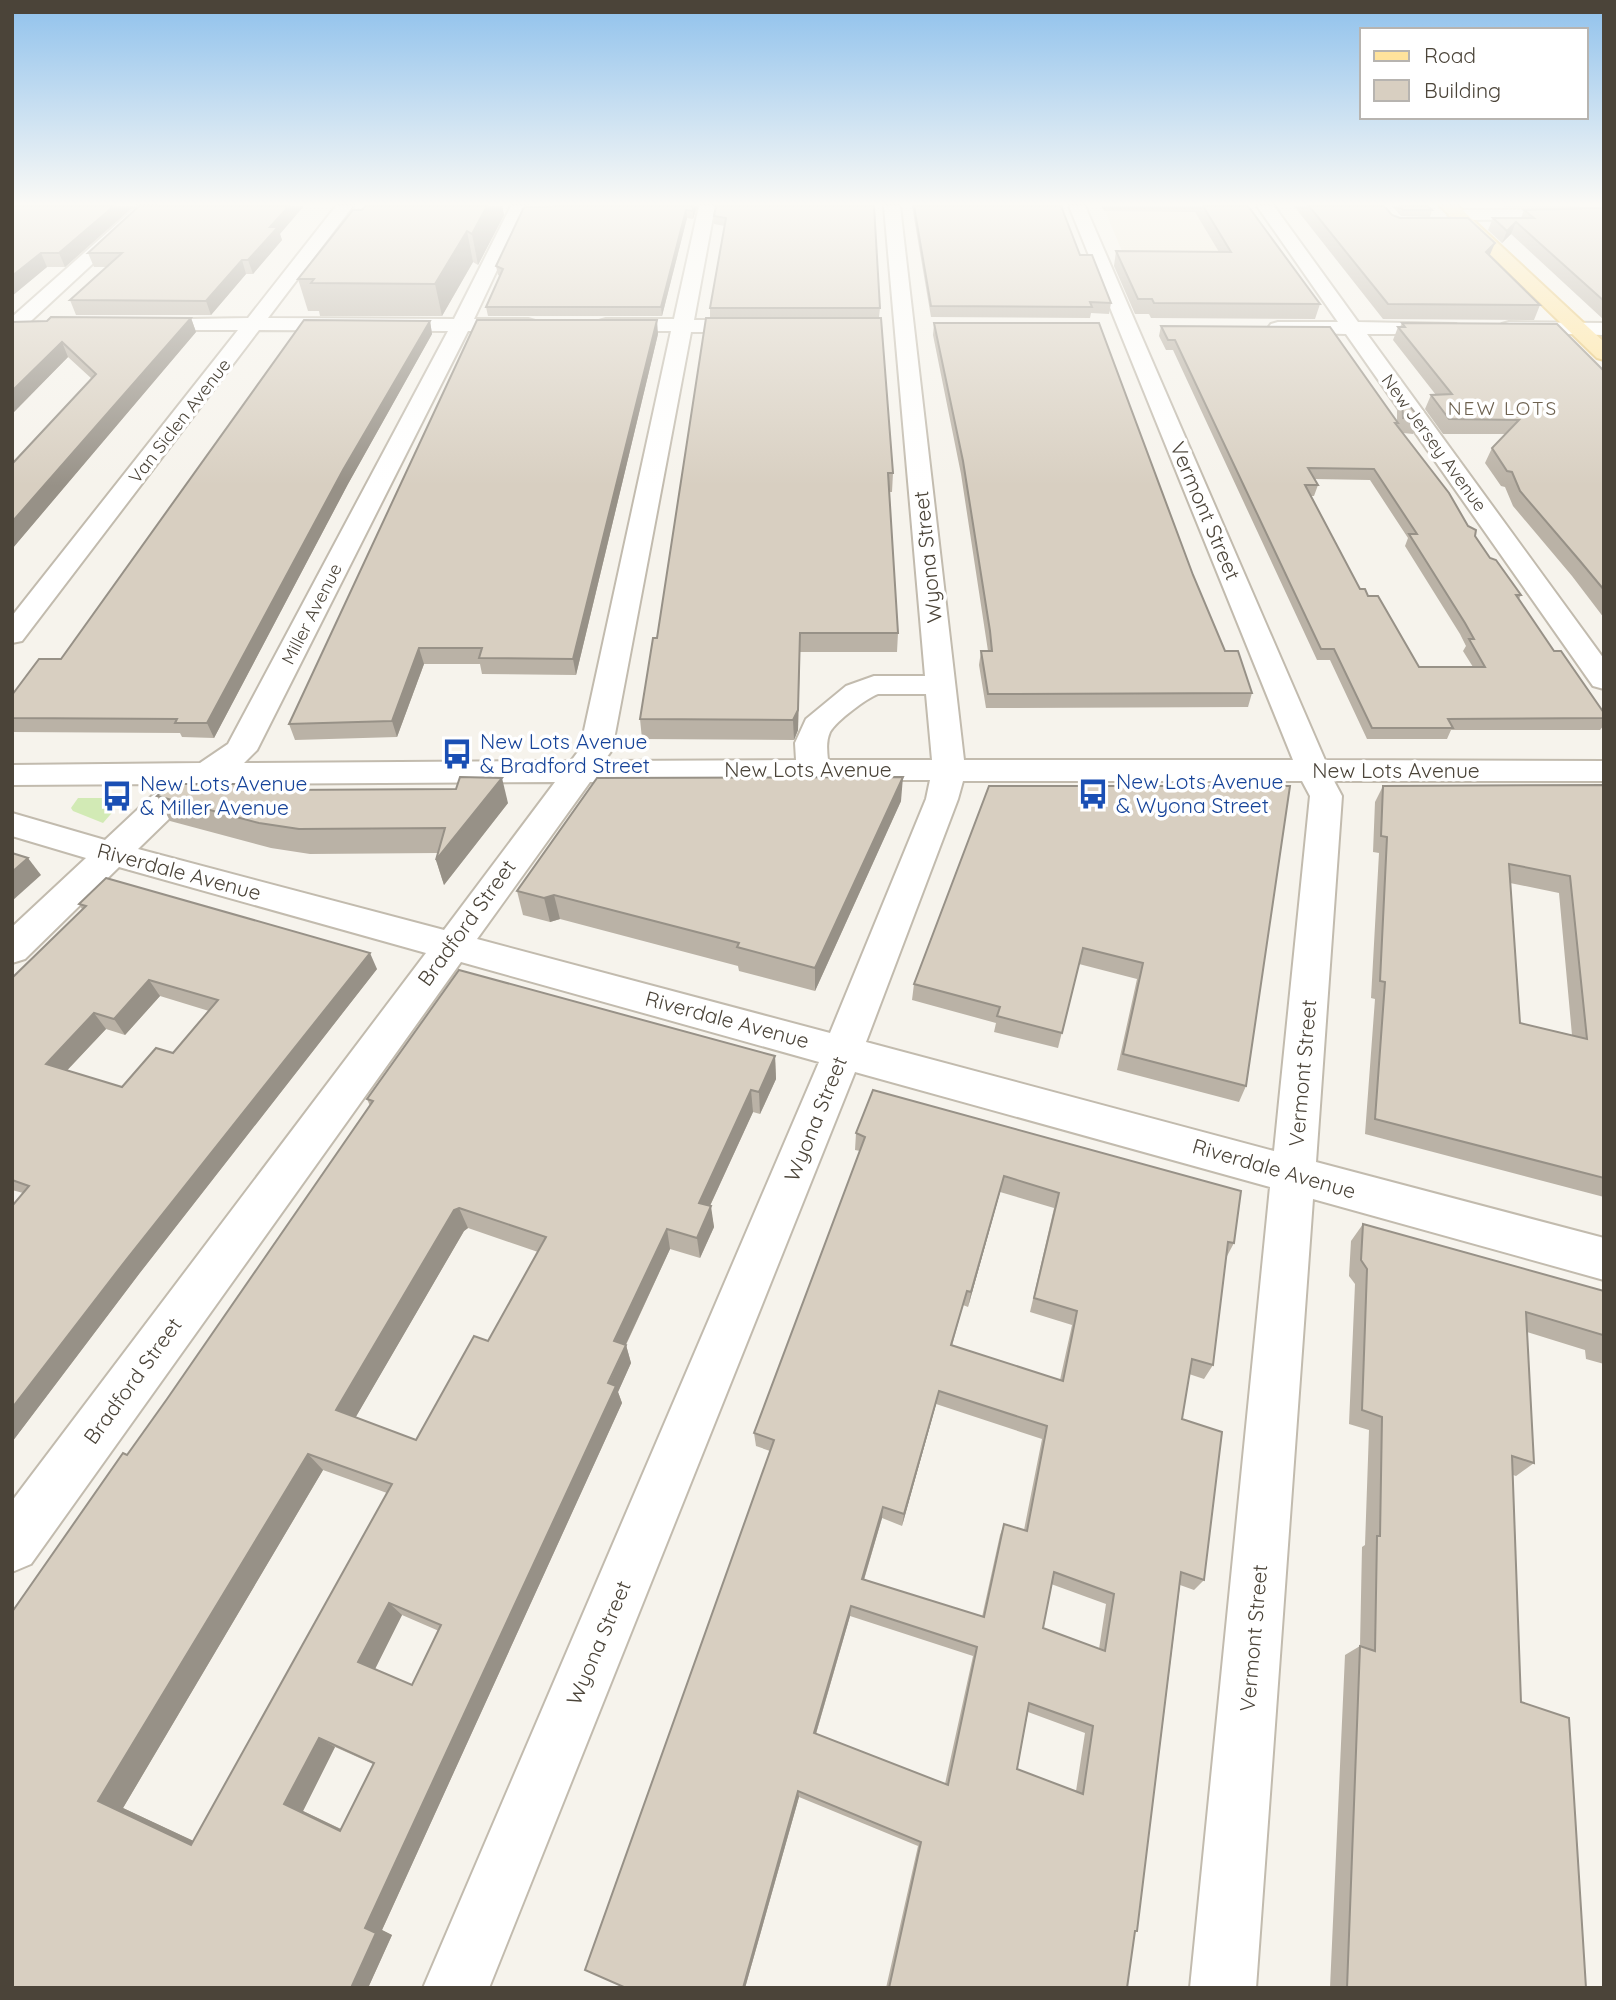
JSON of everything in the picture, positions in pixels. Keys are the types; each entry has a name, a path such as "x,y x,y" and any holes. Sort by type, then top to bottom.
{"main road":[{"path":"1546,299 1604,354"}],"street":[{"path":"14,325 43,299"},
{"name":"Van Siclen Avenue","path":"12,635 275,299"},
{"name":"Miller Avenue","path":"12,948 164,804 241,750 473,299"},
{"name":"Bradford Street","path":"12,1545 596,750 688,299"},
{"name":"Wyona Street","path":"456,1988 843,1051 942,799 948,769 902,299"},
{"name":"Vermont Street","path":"1116,299 1313,771 1326,796 1223,1988"},
{"name":"New Jersey Avenue","path":"1332,299 1604,680"},
{"path":"14,325 51,323"},
{"path":"116,323 550,325"},
{"path":"592,325 781,326"},
{"path":"1252,327 1466,328"},
{"path":"1492,328 1604,329"},
{"path":"813,770 811,743 817,726 857,692 874,685 940,685"},
{"name":"New Lots Avenue","path":"12,775 948,769 1604,771"},
{"name":"Riverdale Avenue","path":"12,824 450,946 1604,1259"}],"shaded area":[{"path":"1142,299 1305,299 1316,316 1149,315"}],"green space":[{"path":"78,798 124,799 103,823 73,811 71,808"}],"building":[{"path":"71,299 207,299 206,301"},
{"path":"489,299 663,299 661,307 486,307"},
{"path":"712,299 879,299 880,308 710,308"},
{"path":"930,299 1110,299 1111,303 1090,302 1092,307 931,306"},
{"path":"1152,299 1317,299 1320,304 1154,303"},
{"path":"1384,299 1534,299 1540,305 1388,304"},
{"path":"51,317 191,318 12,522 12,464 96,374 62,342 12,391 12,322 47,321"},
{"path":"706,318 881,318 893,473 888,473 898,633 800,633 798,710 793,720 640,719 653,638 657,638"},
{"path":"304,320 430,321 343,470 207,723 175,723 177,719 12,718 12,695 39,659 61,659"},
{"path":"477,320 657,320 573,659 479,658 482,648 419,648 392,721 289,724"},
{"path":"934,323 1099,323 1193,575 1225,651 1238,651 1252,693 988,694 981,651 992,651 990,631 963,461"},
{"path":"1402,323 1557,324 1604,371 1604,590 1520,491 1512,472 1507,471 1492,448 1519,420 1449,419 1431,395 1452,394 1398,327 1405,327"},
{"path":"1161,326 1330,327 1398,423 1395,423 1449,493 1468,526 1476,530 1475,536 1490,558 1496,560 1521,595 1516,595 1554,651 1561,651 1604,713 1604,718 1448,719 1453,728 1372,728 1334,649 1321,649 1175,340 1168,340","holes":["1308,468 1374,469 1417,534 1409,534 1465,623 1474,639 1469,639 1485,667 1419,667 1378,596 1368,596 1365,589 1360,589 1305,485 1318,485"]},
{"path":"1402,396 1419,418 1403,418"},
{"path":"460,777 502,778 436,860 445,828 299,829 259,823 157,796 171,784 283,784 280,790 456,789"},
{"path":"903,777 815,968 737,947 739,943 554,895 544,898 517,891 597,778"},
{"path":"1604,785 1604,1178 1375,1119 1385,982 1380,981 1387,837 1381,836 1383,786","holes":["1509,864 1570,876 1587,1039 1520,1023"]},
{"path":"989,786 1290,786 1246,1086 1123,1054 1143,963 1083,948 1062,1033 997,1016 1000,1007 914,984"},
{"path":"12,853 28,858 12,872"},
{"path":"106,878 370,953 12,1408 12,1206 29,1186 12,1180 12,978 86,906 79,904","holes":["149,980 218,1000 173,1053 156,1048 122,1087 46,1064 94,1013 114,1019"]},
{"path":"459,970 775,1056 759,1092 751,1090 699,1203 711,1206 697,1238 667,1229 614,1341 626,1345 608,1383 616,1386 365,1928 376,1933 351,1988 12,1988 12,1612 123,1453 127,1455 167,1399 373,1101 367,1099","holes":["459,1208 546,1237 488,1341 474,1336 416,1440 336,1410 454,1210","308,1454 392,1484 191,1845 98,1801","389,1603 441,1625 412,1685 358,1662","319,1738 374,1763 340,1831 284,1804"]},
{"path":"873,1090 1241,1191 1234,1243 1228,1242 1213,1365 1192,1359 1182,1419 1222,1432 1204,1580 1181,1572 1137,1931 1127,1988 889,1988 921,1842 798,1791 743,1988 626,1988 585,1970 774,1440 754,1433 865,1137 856,1133","holes":["1004,1176 1059,1193 1034,1298 1077,1311 1063,1381 951,1345 967,1291 971,1292","939,1391 1047,1426 1027,1531 1004,1524 984,1617 862,1579 883,1507 904,1514","1054,1572 1114,1594 1105,1651 1043,1628","851,1606 977,1647 948,1785 814,1733","1029,1703 1093,1726 1083,1794 1017,1769"]},
{"path":"1363,1224 1604,1291 1604,1343 1603,1335 1526,1312 1534,1463 1512,1456 1521,1702 1569,1718 1586,1988 1347,1988 1360,1646 1375,1651 1377,1536 1380,1536 1382,1417 1362,1410 1367,1269 1361,1260"}],"place":[{"name":"New Lots Avenue & Bradford Street","path":"457,754"},
{"name":"New Lots Avenue & Wyona Street","path":"1093,794"},
{"name":"New Lots Avenue & Miller Avenue","path":"117,796"}],"district":[{"name":"NEW LOTS","path":"1503,408"}]}
